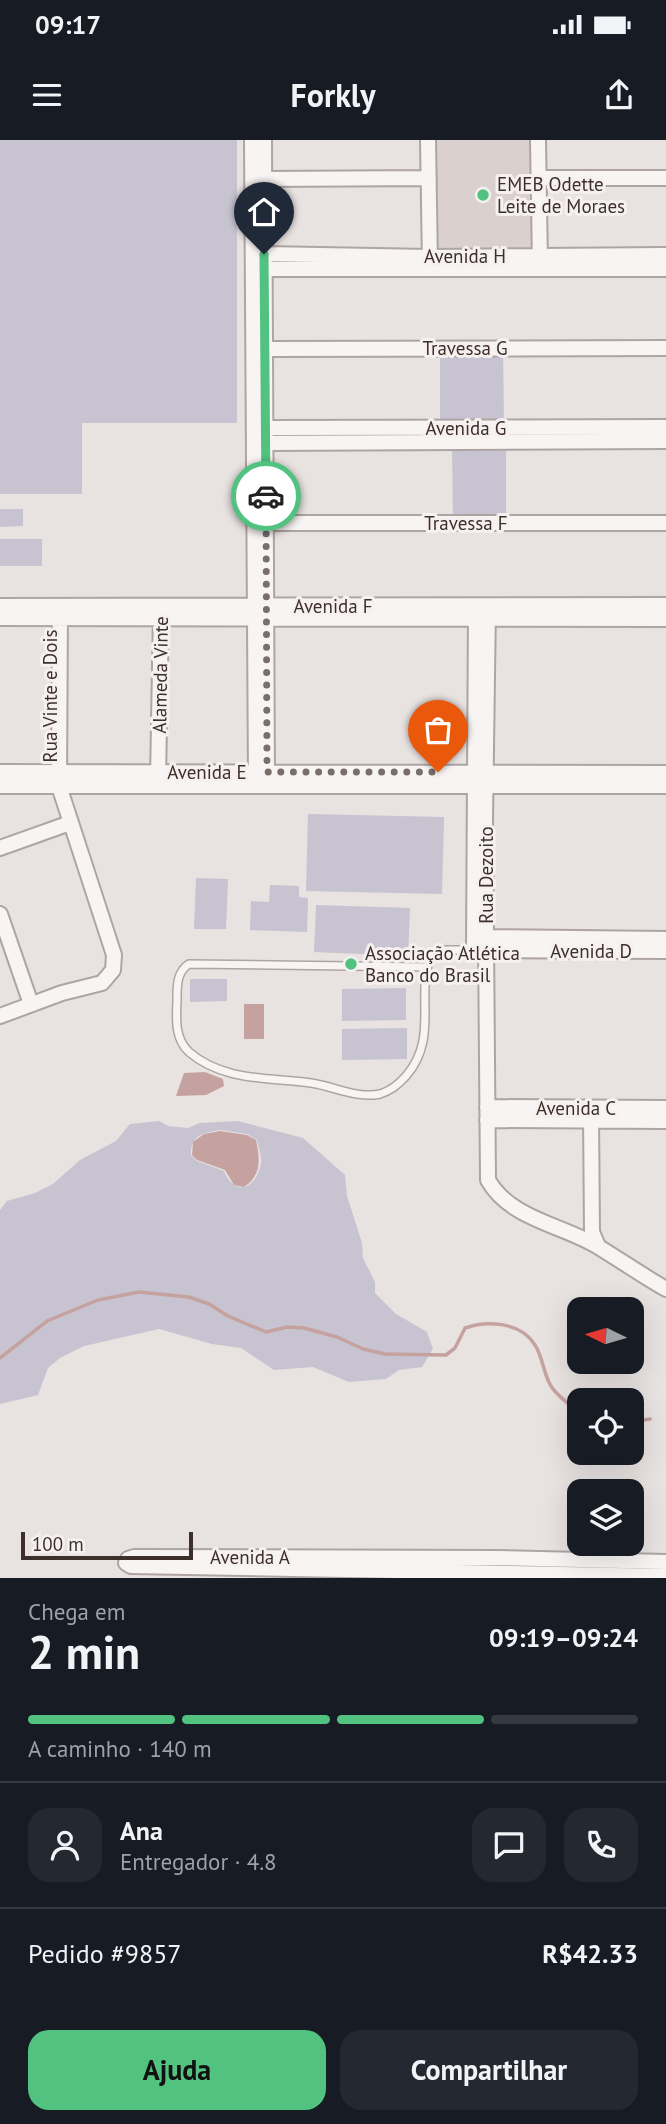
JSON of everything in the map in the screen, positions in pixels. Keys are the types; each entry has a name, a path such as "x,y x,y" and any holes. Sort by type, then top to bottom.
{"street":[{"path":"252,140 261,613 261,779"},
{"path":"261,613 266,523 264,140"},
{"path":"428,140 430,264"},
{"path":"538,140 540,262"},
{"path":"264,179 429,178"},
{"path":"539,178 666,178"},
{"name":"Avenida H","path":"264,262 430,264 540,262 666,255"},
{"name":"Avenida H","path":"540,262 666,269"},
{"name":"Travessa G","path":"265,349 666,348"},
{"name":"Avenida G","path":"266,435 469,434 666,427"},
{"name":"Avenida G","path":"469,434 666,441"},
{"name":"Travessa F","path":"266,523 666,523"},
{"name":"Avenida F","path":"261,613 408,620 482,613 666,605"},
{"name":"Avenida F","path":"0,606 55,612 482,613 666,620"},
{"name":"Avenida F","path":"0,618 55,612"},
{"name":"Rua Vinte e Dois","path":"31,1004 102,983 110,977 114,966 114,955 54,779 55,612"},
{"name":"Alameda Vinte","path":"158,779 161,612"},
{"name":"Rua Dezoito","path":"482,613 477,945 487,1114 486,1172 494,1190 510,1204 598,1246 666,1289"},
{"name":"Avenida E","path":"0,772 54,779 481,779 666,773"},
{"name":"Avenida E","path":"261,779 419,772 481,779 666,786"},
{"name":"Avenida E","path":"0,786 54,779"},
{"path":"0,848 70,823"},
{"path":"0,914 31,1004 0,1016"},
{"name":"Avenida D","path":"477,945 666,939"},
{"name":"Avenida D","path":"477,945 666,951"},
{"name":"Avenida C","path":"591,1115 666,1108"},
{"name":"Avenida C","path":"487,1114 591,1115 666,1121"},
{"path":"591,1115 592,1232 598,1246"},
{"name":"Avenida A","path":"300,1568 134,1557 126,1563 131,1566 300,1568 487,1569 666,1576"},
{"name":"Avenida A","path":"487,1569 666,1562"}],"lane":[{"path":"427,967 189,964 181,971 179,979 176,1019 178,1034 188,1051 202,1061 237,1075 311,1083 358,1093 381,1093 392,1089 417,1059 425,1030 427,967 430,955 435,951 477,945"}],"shaded area":[{"path":"0,140 237,140 237,423 82,423 82,494 0,494"},
{"name":"EMEB Odette Leite de Moraes","path":"431,140 535,140 533,251 433,250"},
{"path":"503,348 504,428 440,428 440,349"},
{"path":"506,441 506,523 453,523 452,442"},
{"path":"0,509 23,509 23,526 0,527"},
{"path":"0,539 42,539 42,566 0,566"},
{"path":"308,814 444,817 442,894 306,891"},
{"path":"196,878 228,879 226,929 194,929"},
{"path":"270,885 299,886 299,897 308,898 307,932 250,930 251,901 269,902"},
{"path":"316,905 410,908 408,956 314,952"},
{"path":"190,979 227,979 227,1001 190,1002"},
{"path":"406,988 406,1020 342,1021 342,989"},
{"path":"244,1004 264,1004 264,1039 244,1039"},
{"path":"407,1028 407,1059 342,1060 342,1029"},
{"path":"205,1072 223,1079 224,1086 206,1095 176,1096 184,1073"},
{"path":"159,1121 168,1126 188,1128 200,1123 238,1121 303,1138 345,1175 347,1196 362,1243 363,1258 375,1282 375,1293 396,1314 427,1332 433,1349 422,1367 399,1370 386,1379 349,1382 313,1367 274,1370 241,1348 212,1344 159,1329 84,1346 60,1358 48,1368 38,1395 0,1404 0,1210 7,1201 35,1193 53,1184 80,1160 116,1141 130,1124","holes":["220,1130 247,1134 257,1140 261,1160 255,1179 245,1186 234,1185 224,1171 197,1161 191,1155 193,1143 204,1134"]},
{"path":"220,1131 247,1135 256,1140 257,1172 244,1187 234,1185 225,1170 197,1160 192,1155 193,1142 204,1134"}],"waterway":[{"path":"0,1358 47,1321 98,1300 139,1292 189,1297 266,1332 287,1327 304,1328 385,1354 446,1355 455,1348 465,1328 483,1324 512,1327 529,1337 535,1345 551,1386 567,1403"},
{"path":"644,1420 650,1419"}],"way so far":[{"path":"266,496 267,772 438,772"}],"place":[{"name":"EMEB Odette Leite de Moraes","path":"483,195"},
{"name":"Associação Atlética Banco do Brasil","path":"351,964"}],"route":[{"path":"264,254 266,496"}]}
